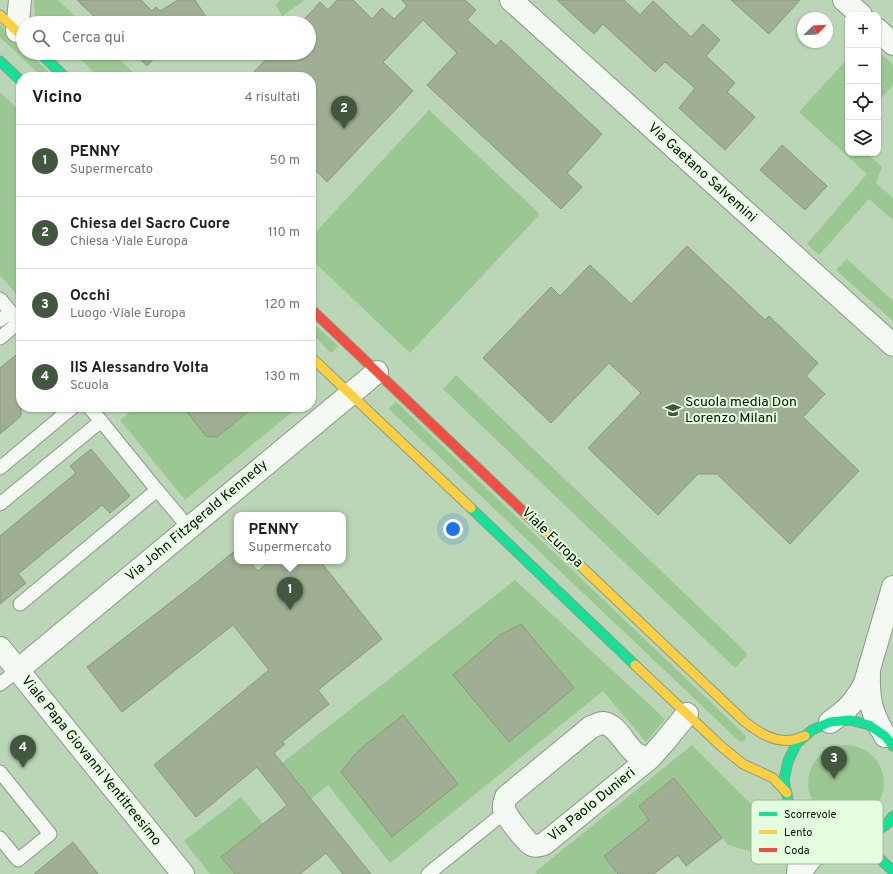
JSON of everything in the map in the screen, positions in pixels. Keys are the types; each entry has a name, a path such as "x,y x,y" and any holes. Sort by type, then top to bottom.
{"street":[{"path":"20,0 20,16"},
{"name":"Via Gaetano Salvemini","path":"511,0 893,345"},
{"path":"844,0 858,12"},
{"path":"0,15 16,30"},
{"path":"881,33 893,44"},
{"path":"47,60 60,72"},
{"path":"0,61 16,77"},
{"name":"Viale Europa","path":"316,314 738,716 757,731 776,739 792,740 805,736"},
{"path":"316,362 732,756 743,764 773,778 787,793"},
{"name":"Via John Fitzgerald Kennedy","path":"18,670 377,372"},
{"path":"788,800 784,780 788,761 797,743 812,730 830,722 846,709 858,695 865,683 893,587"},
{"name":"Viale Papa Giovanni Ventitreesimo","path":"0,648 183,874"},
{"path":"869,671 869,696 872,710 877,722 889,741"},
{"name":"Via Paolo Dunieri","path":"650,758 637,755 617,731 610,726 604,723 591,727 506,797 504,804 505,812 525,839 532,845 538,846 544,844 650,758 687,714"},
{"path":"830,722 850,720 868,725 889,741"},
{"path":"883,827 893,816"},
{"path":"883,861 893,872"},
{"path":"799,874 800,864"},
{"path":"799,874 807,864"}],"lane":[{"path":"0,299 16,318"},
{"path":"0,320 11,312"},
{"path":"0,338 16,326"},
{"path":"0,468 67,412"},
{"path":"93,412 189,528"},
{"path":"0,504 101,421"},
{"path":"20,604 157,490"},
{"path":"0,684 18,670"},
{"path":"0,772 50,834 18,860 0,838"},
{"path":"428,874 505,812"}],"green space":[{"path":"34,0 58,0 75,16 35,16"},
{"path":"280,0 305,0 282,16 276,5"},
{"path":"0,25 16,40 16,52 0,37"},
{"path":"881,54 893,65 893,85 881,99"},
{"path":"24,60 36,60 49,72 37,72"},
{"path":"81,60 120,60 133,72 94,72"},
{"path":"845,61 845,154 799,112"},
{"path":"0,92 16,107 16,294 0,275"},
{"path":"429,110 540,214 410,353 316,264 316,232"},
{"path":"847,156 869,156 882,167 876,183 893,198 893,220 869,199 819,255 807,244 867,174"},
{"path":"847,259 893,301 893,321 836,270"},
{"path":"316,326 338,346 331,353 316,338"},
{"path":"456,375 748,654 735,668 443,389"},
{"path":"396,402 743,733 746,736 745,740 742,742 738,740 389,409"},
{"path":"130,412 187,412 206,436 217,437 248,412 292,412 185,500 120,420"},
{"path":"515,580 665,719 646,742 603,691 390,863 328,785 311,799 282,763"},
{"path":"692,745 751,804 751,851 728,845 674,778 639,806 649,820 604,856 618,874 537,874 535,872"},
{"path":"846,745 860,748 873,756 881,769 883,776 883,790 879,800 813,800 808,783 811,769 819,756 832,748"},
{"path":"241,797 263,824 221,857 235,874 210,874 184,841"}],"building":[{"path":"77,0 141,0 152,11 156,7 160,11 178,0 195,0 205,16 94,16"},
{"path":"337,0 353,0 372,19 382,8 394,19 407,6 402,0 465,0 476,10 467,20 496,46 501,40 602,134 567,173 582,187 561,209 427,85 457,53 423,20 383,62 413,91 327,182 316,171 316,72 254,72 265,60 316,60 316,16 307,16 320,2 328,10"},
{"path":"557,0 624,0 640,15 653,1 691,37 703,24 720,40 706,56 735,83 727,92 755,117 725,150 679,108 695,88 665,62 655,72 603,24 594,34"},
{"path":"731,0 800,0 769,34"},
{"path":"141,60 153,60 147,66"},
{"path":"782,145 827,186 805,210 760,170"},
{"path":"687,246 765,320 769,316 818,363 806,376 825,394 803,417 859,471 790,544 717,474 698,474 658,515 588,448 641,393 609,363 551,423 483,358 551,287 560,296 590,265 631,304"},
{"path":"16,355 16,412 21,412 21,416 0,434 0,368"},
{"path":"187,412 248,412 217,437 206,436"},
{"path":"91,449 130,496 110,513 102,505 18,574 26,583 0,604 0,536 76,473 70,466"},
{"path":"234,551 234,564 252,564 258,571 266,564 322,564 382,639 318,690 329,704 282,742 285,744 274,753 371,874 343,874 326,853 300,874 235,874 221,857 287,805 257,767 196,817 154,765 269,670 233,625 122,712 87,667"},
{"path":"521,624 574,688 509,742 453,675 500,635"},
{"path":"403,715 458,784 392,837 341,772 358,751"},
{"path":"674,778 722,838 686,866 678,855 654,874 618,874 604,856 649,820 639,806"},
{"path":"73,842 98,874 34,874"}],"traffic: fast":[{"path":"47,60 60,72"},
{"path":"0,61 16,76"},
{"path":"471,508 635,665"},
{"path":"788,800 784,780 788,761 797,743 812,730 830,722 850,720 869,725 885,736 893,746"},
{"path":"883,827 893,816"},
{"path":"883,862 893,871"}],"traffic: slow":[{"path":"0,15 16,30"},
{"path":"316,362 471,508"},
{"path":"527,515 744,721 761,733 779,740 793,740 805,736"},
{"path":"635,665 722,747 743,764 773,778 787,793"}],"traffic: jam":[{"path":"316,314 527,515"}],"place":[{"name":"Chiesa del Sacro Cuore","path":"344,129"},
{"name":"Scuola media Don Lorenzo Milani","path":"673,410"},
{"name":"PENNY","path":"290,610"},
{"name":"IIS Alessandro Volta","path":"23,768"},
{"name":"Occhi","path":"834,779"}]}
